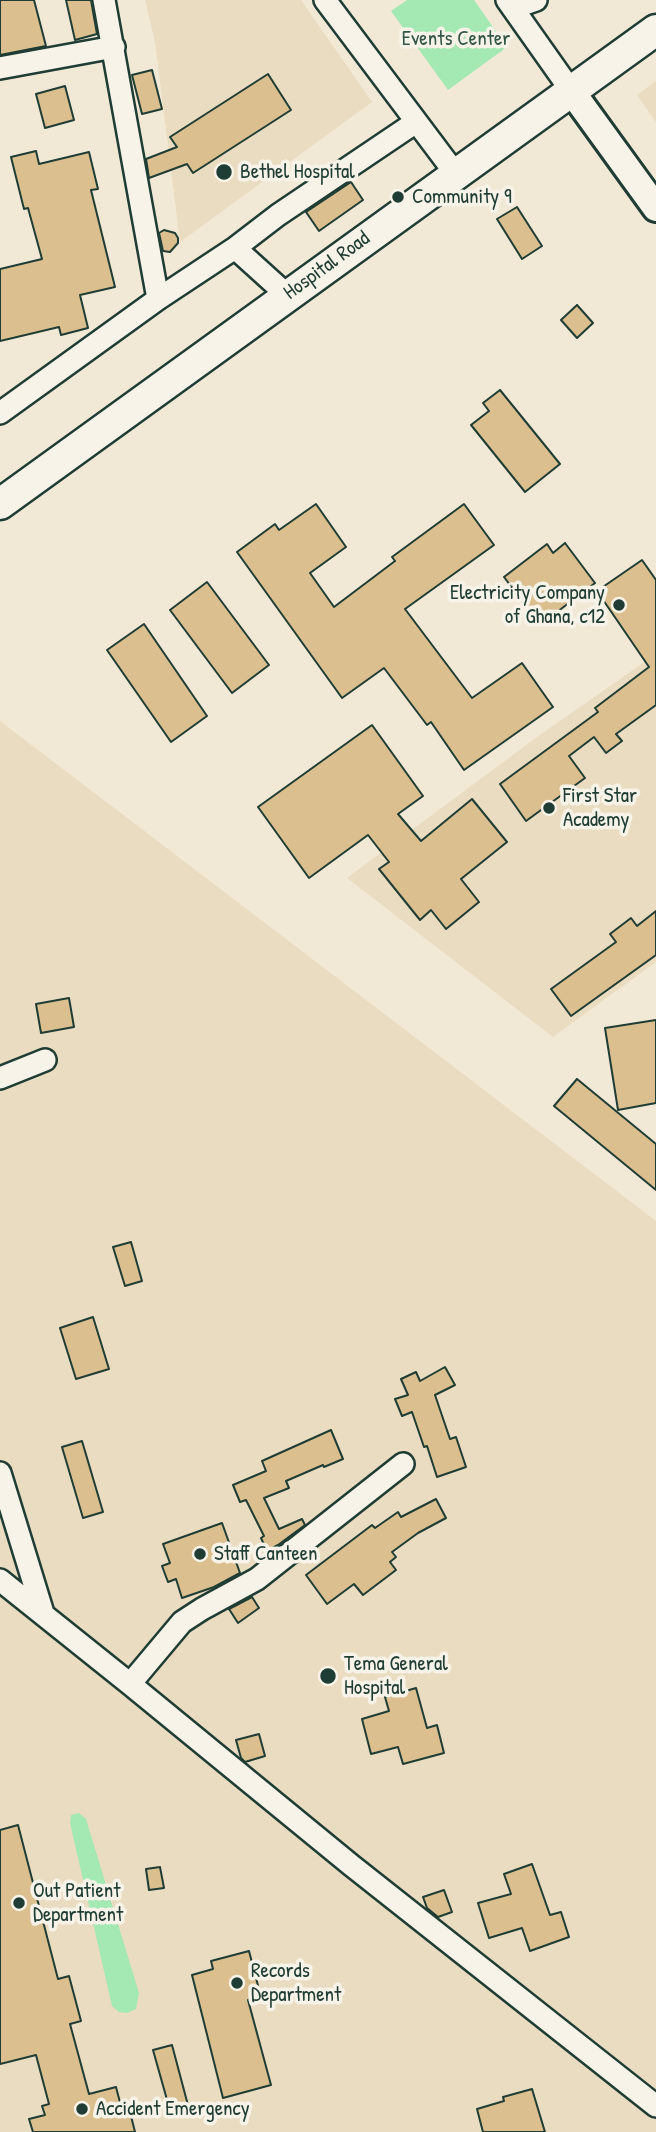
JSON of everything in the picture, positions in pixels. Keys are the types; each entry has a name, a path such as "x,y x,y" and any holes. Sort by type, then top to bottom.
{"main road":[{"name":"Hospital Road","path":"0,504 656,30"}],"street":[{"path":"104,0 158,299"},
{"path":"325,0 455,173"},
{"path":"536,0 510,4 656,208"},
{"path":"0,68 114,47"},
{"path":"0,413 278,215 416,122"},
{"path":"235,248 287,295"},
{"path":"0,1078 45,1060"},
{"path":"130,1684 183,1622 257,1579 403,1464"},
{"path":"0,1473 43,1613"},
{"path":"0,1580 351,1865 656,2106"}],"shaded area":[{"name":"Bethel Hospital","path":"145,0 301,0 372,102 180,242 155,42"},
{"path":"656,81 656,122 637,95"},
{"name":"First Star Academy","path":"656,654 656,962 553,1037 347,878 537,737"},
{"name":"Tema General Hospital","path":"0,721 656,1221 656,2132 0,2132"}],"green space":[{"name":"Events Center","path":"407,0 474,0 507,47 448,90 391,11"},
{"path":"79,1813 86,1819 139,1993 136,2009 127,2013 119,2012 112,2006 70,1823 71,1815"}],"building":[{"path":"0,0 34,0 46,46 0,55"},
{"path":"66,0 91,0 97,34 75,40"},
{"path":"152,70 162,109 142,114 132,75"},
{"path":"268,74 291,110 193,173 187,164 149,178 146,159 177,147 170,137"},
{"path":"65,86 74,120 45,128 36,94"},
{"path":"36,151 39,164 89,152 98,189 91,190 115,287 80,295 88,328 61,335 59,327 0,341 0,269 42,259 28,208 24,209 11,157"},
{"path":"351,182 363,200 319,231 306,212"},
{"path":"517,207 542,246 522,259 497,219"},
{"path":"164,230 175,233 178,238 178,243 170,252 163,251 159,233"},
{"path":"577,305 593,323 577,338 561,320"},
{"path":"500,390 560,464 525,492 471,425 489,411 483,403"},
{"path":"316,504 346,547 310,573 334,607 395,561 392,557 464,504 494,545 405,609 472,698 522,663 553,707 464,770 431,722 427,725 384,668 342,698 237,552 275,524 279,530"},
{"path":"565,543 595,583 540,625 504,577 547,544 553,553"},
{"path":"642,560 656,580 656,705 616,734 622,741 606,753 594,737 569,756 585,778 526,821 500,784 598,712 595,708 649,667 597,591"},
{"path":"207,582 269,665 232,693 170,610"},
{"path":"144,624 207,716 171,742 107,650"},
{"path":"372,725 423,796 398,814 421,841 472,799 507,842 461,879 479,902 446,929 431,910 420,920 379,869 389,862 368,835 309,878 258,807"},
{"path":"656,911 656,955 571,1016 551,989 616,942 610,934 631,918 637,926"},
{"path":"69,998 74,1027 41,1033 36,1004"},
{"path":"656,1020 656,1103 618,1110 605,1028"},
{"path":"577,1079 656,1144 656,1190 554,1106"},
{"path":"131,1242 142,1281 125,1286 113,1247"},
{"path":"93,1317 109,1369 76,1379 60,1328"},
{"path":"445,1367 455,1385 435,1395 450,1439 456,1437 466,1467 437,1477 412,1412 402,1416 395,1399 408,1395 401,1379 416,1372 420,1381"},
{"path":"331,1430 343,1459 286,1481 289,1488 264,1498 279,1529 302,1519 305,1525 267,1551 261,1538 264,1536 246,1500 240,1502 233,1485 266,1471 262,1461"},
{"path":"82,1441 103,1512 83,1518 62,1447"},
{"path":"436,1499 446,1518 418,1533 392,1552 396,1557 390,1562 396,1570 363,1595 354,1584 327,1604 306,1575 372,1525 375,1528 398,1512 401,1517"},
{"name":"Staff Canteen","path":"222,1523 240,1573 214,1587 182,1598 176,1579 168,1582 162,1566 170,1563 163,1544"},
{"path":"252,1597 259,1608 238,1623 229,1609"},
{"path":"416,1688 427,1728 437,1725 444,1753 403,1764 398,1747 371,1754 362,1719 389,1711 385,1697"},
{"path":"259,1734 265,1756 245,1762 241,1758 236,1740"},
{"name":"Out Patient Department","path":"18,1825 58,1979 69,1976 81,2021 70,2024 89,2094 116,2087 123,2114 130,2112 135,2132 33,2132 29,2119 45,2115 42,2106 49,2104 36,2055 0,2064 0,1830"},
{"path":"532,1864 550,1915 561,1912 569,1937 530,1951 522,1928 489,1938 478,1903 511,1894 504,1874"},
{"path":"160,1867 164,1888 149,1890 146,1869"},
{"path":"444,1890 452,1912 438,1917 427,1908 423,1897"},
{"path":"249,1951 261,1997 248,2000 271,2085 223,2098 192,1975 213,1969 211,1961"},
{"path":"172,2045 189,2109 171,2114 153,2050"},
{"path":"532,2089 545,2132 483,2132 477,2109 504,2101 503,2097"}],"place":[{"name":"Bethel Hospital","path":"224,172"},
{"name":"Community 9","path":"398,197"},
{"name":"Electricity Company of Ghana, c12","path":"619,605"},
{"name":"First Star Academy","path":"549,808"},
{"name":"Staff Canteen","path":"200,1554"},
{"name":"Tema General Hospital","path":"328,1676"},
{"name":"Out Patient Department","path":"19,1903"},
{"name":"Records Department","path":"237,1983"},
{"name":"Accident Emergency","path":"82,2109"}]}
